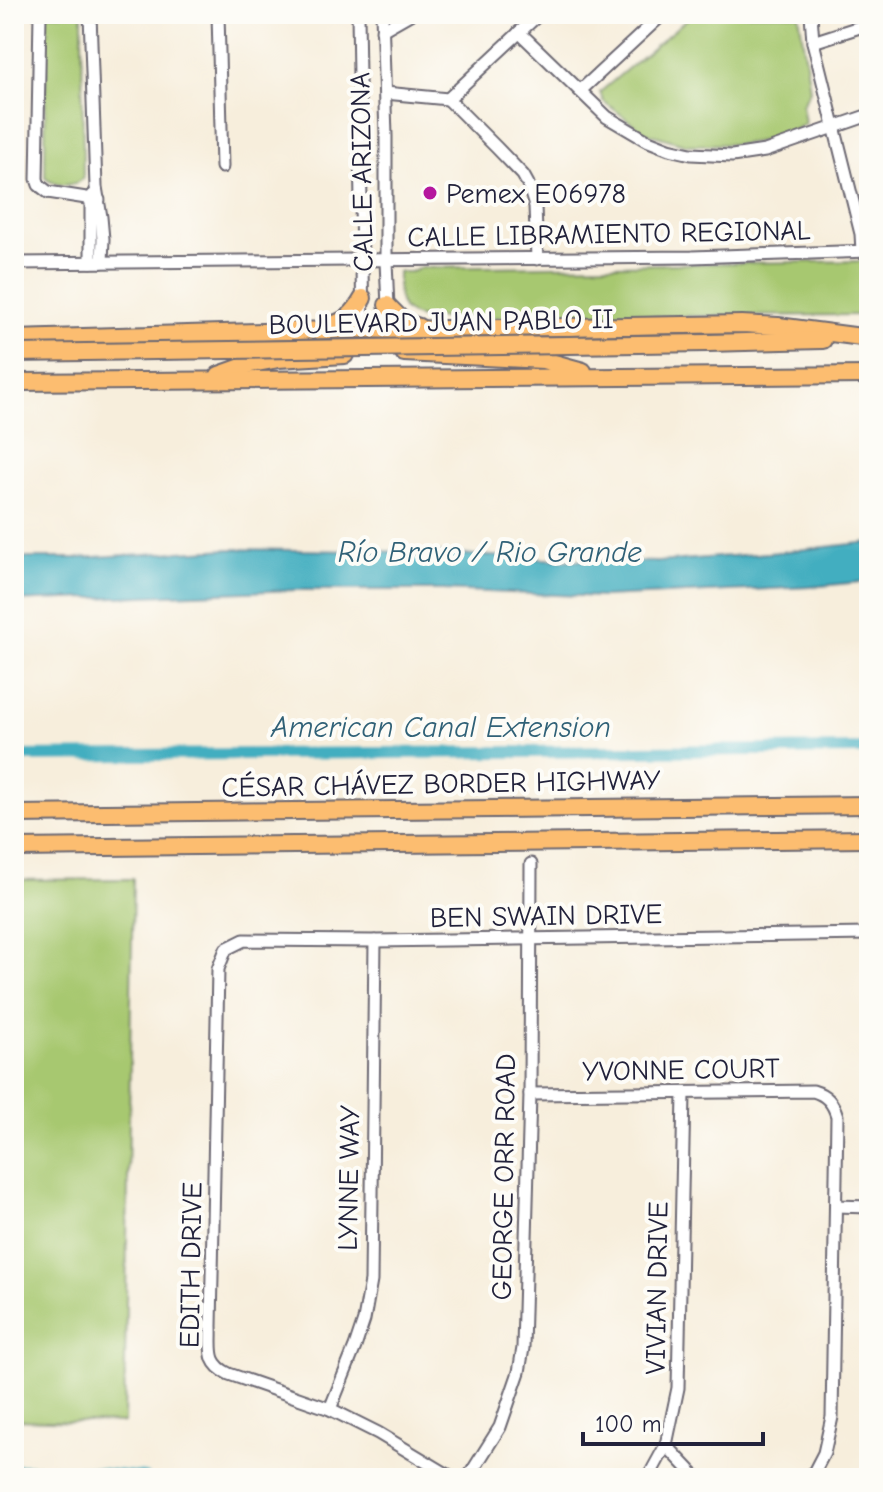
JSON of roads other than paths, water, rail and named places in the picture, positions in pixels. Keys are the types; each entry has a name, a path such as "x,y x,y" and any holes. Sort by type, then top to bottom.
{"highway":[{"path":"306,331 346,319 354,313 363,298"},
{"path":"387,305 404,322 428,329"},
{"path":"14,339 363,329 742,324 869,338"},
{"path":"363,329 375,343 395,352 543,360 606,377"},
{"path":"206,380 250,364 357,353 389,330"},
{"name":"BOULEVARD JUAN PABLO II","path":"14,353 869,338"},
{"name":"BOULEVARD JUAN PABLO II","path":"14,382 869,375"},
{"name":"CÉSAR CHÁVEZ BORDER HIGHWAY","path":"14,814 869,805"},
{"path":"14,848 869,839"}],"street":[{"path":"40,14 37,179 48,192 95,200"},
{"path":"90,14 96,262"},
{"path":"218,14 222,167"},
{"name":"CALLE ARIZONA","path":"358,14 363,329"},
{"name":"CALLE ARIZONA","path":"382,14 389,330"},
{"path":"382,30 410,14"},
{"path":"448,99 539,14"},
{"path":"580,91 663,14"},
{"path":"811,14 813,42 866,251"},
{"path":"813,42 869,24"},
{"path":"519,32 607,117 669,149 691,154 732,156 765,151 869,115"},
{"path":"385,93 448,99 514,166 528,184 535,206 537,259"},
{"name":"CALLE LIBRAMIENTO REGIONAL","path":"14,263 692,257 866,251"},
{"name":"GEORGE ORR ROAD","path":"468,1478 500,1427 519,1372 523,1348 530,1094 531,864"},
{"name":"BEN SWAIN DRIVE","path":"226,949 244,940 869,934"},
{"name":"LYNNE WAY","path":"330,1409 364,1320 371,1281 375,941"},
{"name":"EDITH DRIVE","path":"226,949 218,969 212,1360 219,1369 229,1374 330,1409 428,1461 453,1478"},
{"name":"YVONNE COURT","path":"530,1094 813,1091 830,1101 837,1116 836,1206"},
{"name":"VIVIAN DRIVE","path":"648,1478 666,1445 679,1368 684,1094"},
{"path":"811,1478 824,1453 832,1417 836,1206 869,1207"},
{"path":"666,1445 697,1478"}],"water":[{"path":"869,542 869,581 810,587 603,597 443,590 296,590 14,601 14,558 78,558 229,549 419,552 658,562"}],"waterway":[{"name":"American Canal Extension","path":"14,756 869,749"},
{"path":"14,1470 76,1471 144,1478"}],"place":[{"name":"Pemex E06978","path":"430,193"}],"water label":[{"name":"Río Bravo / Rio Grande","path":"490,552"}]}
